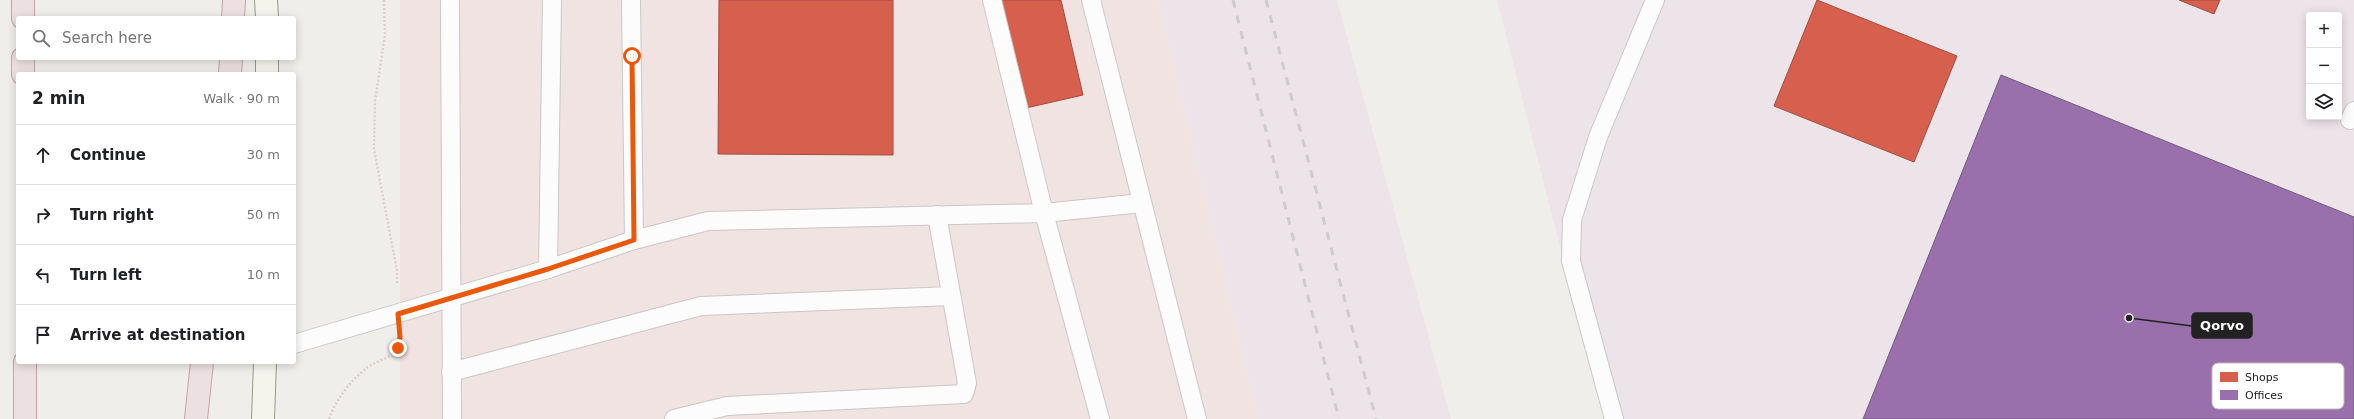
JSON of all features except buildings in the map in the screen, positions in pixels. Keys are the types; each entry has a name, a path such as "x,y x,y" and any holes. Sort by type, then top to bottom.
{"highway":[{"path":"23,0 23,16"},
{"path":"233,16 234,0"},
{"path":"23,60 23,72"},
{"path":"230,72 231,60"},
{"path":"25,364 25,419"},
{"path":"196,419 202,364"}],"main road":[{"path":"266,0 266,16"},
{"path":"267,60 267,72"},
{"path":"263,419 265,364"}],"lane":[{"path":"450,0 450,298 452,419"},
{"path":"548,269 552,0"},
{"path":"632,0 634,240"},
{"path":"992,0 1044,213 1100,419"},
{"path":"1091,0 1197,419"},
{"path":"1614,419 1571,261 1572,220 1598,137 1655,0"},
{"path":"296,343 548,269 634,240 708,220 1044,213 1142,203"},
{"path":"674,419 726,406 964,394 967,383 937,215"},
{"path":"451,372 701,306 951,296"}],"path":[{"path":"329,419 333,406 353,381 369,366 389,357 398,348 400,337 397,271 384,211 374,149 375,101 385,34 384,0"}],"shaded area":[{"path":"400,0 1158,0 1258,419 400,419"},
{"path":"1158,0 1337,0 1451,419 1258,419"},
{"path":"1497,0 2354,0 2354,419 1604,419"}],"railway":[{"path":"1233,0 1339,419"},
{"path":"1266,0 1376,419"}],"place":[{"name":"Qorvo","path":"2129,318"}],"route":[{"path":"398,348 400,337 398,314 548,269 634,240 632,56"}]}
